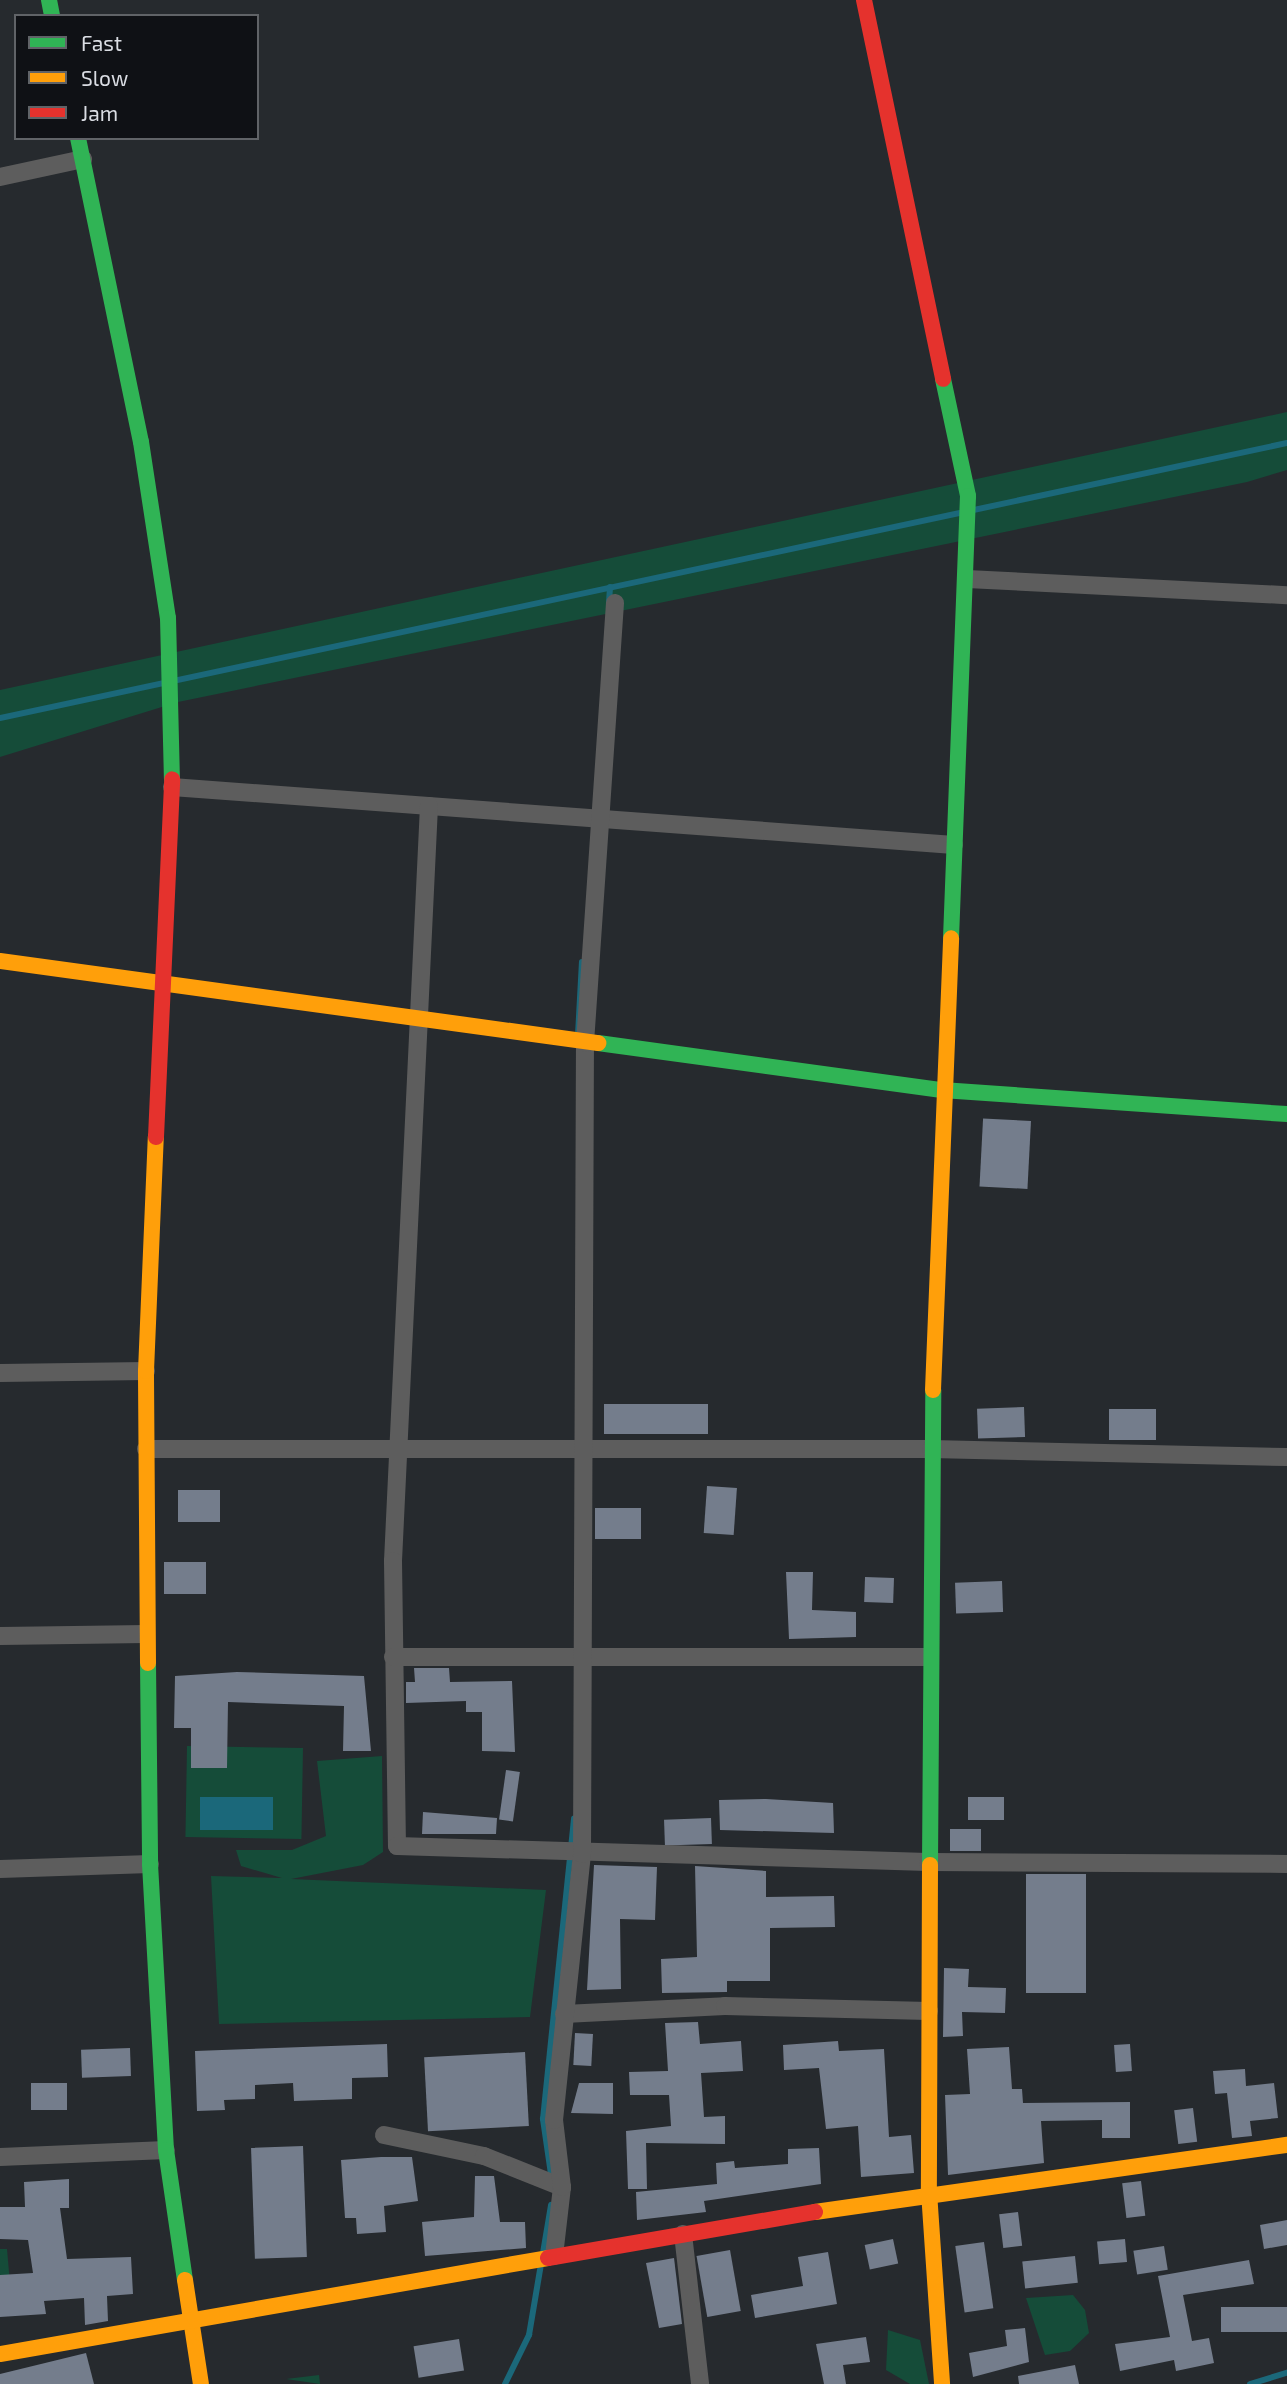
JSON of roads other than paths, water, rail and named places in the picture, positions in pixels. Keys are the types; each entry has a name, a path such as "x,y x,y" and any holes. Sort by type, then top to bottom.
{"street":[{"path":"864,0 968,496 967,579 942,1090 931,1449 929,2192 942,2384"},
{"path":"78,140 159,544 168,618 172,787 166,984 146,1371 146,1634 150,1864 166,2150 196,2318 201,2384"},
{"path":"0,177 83,159"},
{"path":"967,579 1287,595"},
{"path":"554,2256 562,2187 554,2120 582,1854 585,1043 615,603"},
{"path":"172,787 954,845"},
{"path":"429,806 398,1448 393,1657 397,1846 582,1854 928,1862 1287,1864"},
{"path":"0,961 942,1090 1287,1114"},
{"path":"0,1373 146,1371"},
{"path":"146,1449 931,1449 1287,1457"},
{"path":"0,1636 146,1634"},
{"path":"393,1657 930,1657"},
{"path":"0,1869 150,1864"},
{"path":"564,2014 725,2006 929,2011"},
{"path":"384,2135 484,2156 562,2187"},
{"path":"0,2354 929,2192 1287,2145"},
{"path":"0,2157 166,2150"},
{"path":"683,2234 700,2384"}],"water":[{"path":"200,1797 273,1797 273,1830 200,1830"}],"waterway":[{"path":"0,718 1287,443"},
{"path":"609,602 610,587"},
{"path":"578,1035 582,962"},
{"path":"552,2181 543,2119 574,1819"},
{"path":"543,2253 551,2205"},
{"path":"505,2384 529,2335 541,2264"},
{"path":"1250,2384 1287,2373"}]}
